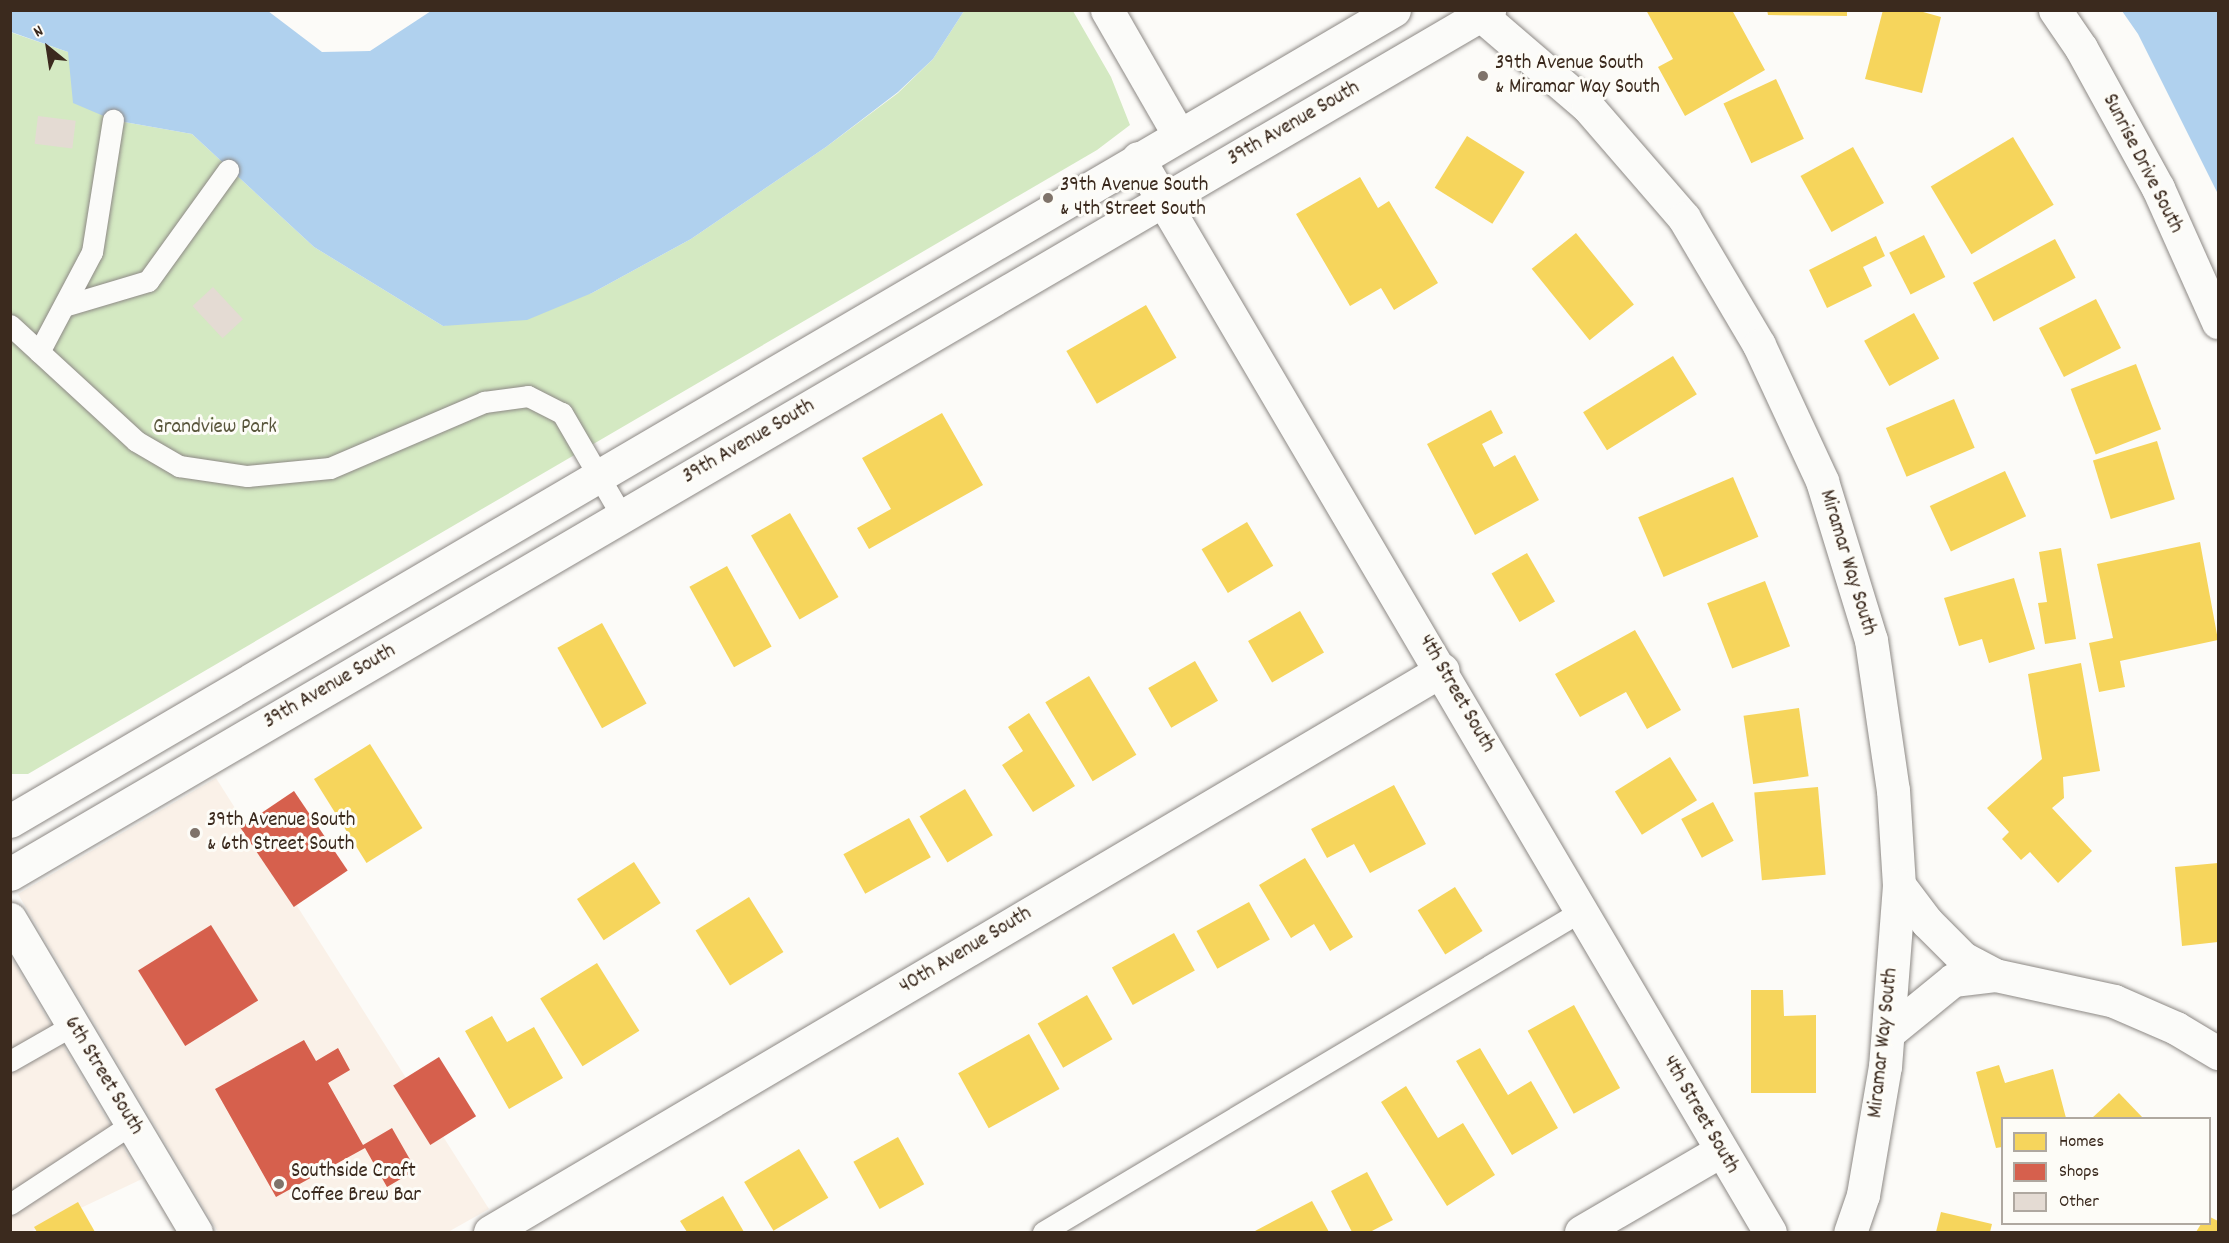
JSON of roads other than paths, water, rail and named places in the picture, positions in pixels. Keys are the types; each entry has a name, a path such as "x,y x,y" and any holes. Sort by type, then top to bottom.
{"street":[{"path":"1107,10 1179,135"},
{"path":"10,820 1394,10"},
{"name":"Sunrise Drive South","path":"2055,10 2081,48 2158,188 2218,322"},
{"name":"39th Avenue South","path":"10,874 1481,12"},
{"name":"Miramar Way South","path":"1481,12 1588,107 1684,218 1759,345 1822,481 1871,640 1893,790 1899,885 1888,1032 1863,1194 1850,1233"},
{"name":"4th Street South","path":"1138,158 1442,670 1720,1151 1770,1233"},
{"name":"40th Avenue South","path":"490,1233 1442,670"},
{"path":"1899,885 1927,922 1963,958 1995,975 2114,1001 2176,1028 2218,1053"},
{"name":"6th Street South","path":"10,919 196,1233"},
{"path":"1888,1032 1953,980 1995,975"},
{"path":"1581,1233 1720,1151"}],"lane":[{"path":"39,352 92,252 113,120"},
{"path":"64,306 148,281 228,170"},
{"path":"10,325 136,441 179,466 247,476 330,468 484,402 528,396 562,413 622,516"},
{"path":"1043,1233 1581,911"},
{"path":"10,1061 73,1024"},
{"path":"10,1204 132,1124"}],"water":[{"path":"10,11 268,11 322,52 370,51 431,11 964,11 933,59 898,92 826,147 691,239 592,293 527,320 443,326 314,247 192,134 113,120 73,103 68,52 11,32"},
{"path":"2122,11 2218,11 2218,194 2138,34"}],"place":[{"name":"39th Avenue South & Miramar Way South","path":"1483,76"},
{"name":"39th Avenue South & 4th Street South","path":"1048,198"},
{"name":"39th Avenue South & 6th Street South","path":"195,833"},
{"name":"Southside Craft Coffee Brew Bar","path":"279,1184"}],"park label":[{"name":"Grandview Park","path":"215,428"}]}
